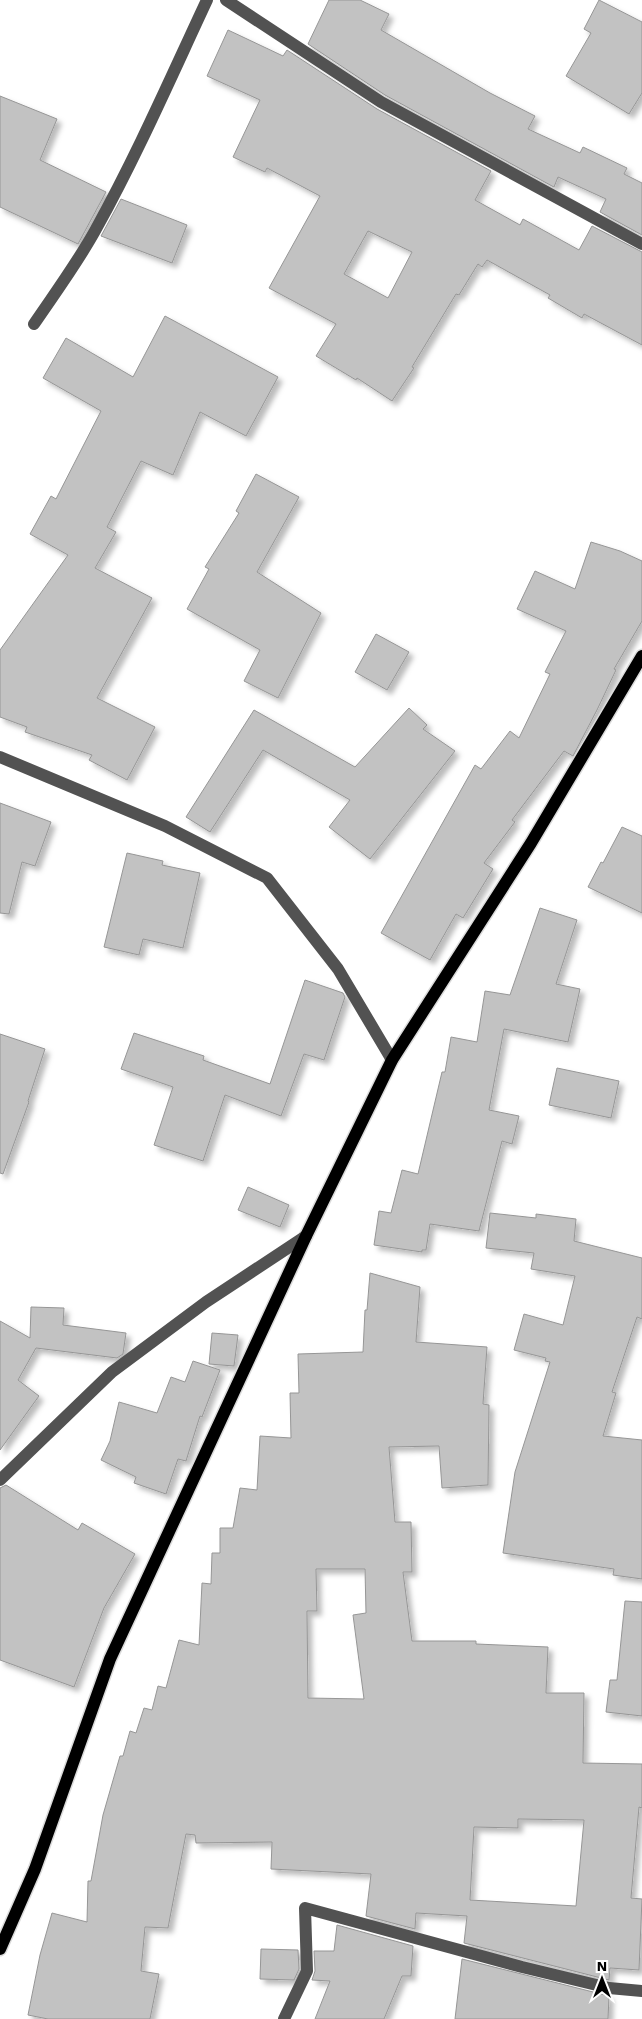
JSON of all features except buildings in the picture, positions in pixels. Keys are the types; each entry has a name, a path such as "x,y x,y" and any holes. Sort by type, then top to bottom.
{"main road":[{"path":"0,1949 34,1869 110,1659 306,1236 392,1060 531,843 642,656"}],"street":[{"path":"34,324 96,230 207,0"},
{"path":"226,0 382,102 642,244"},
{"path":"0,757 165,826 267,878 338,969 392,1060"},
{"path":"0,1480 112,1372 206,1302 306,1236"},
{"path":"284,2019 307,1971 305,1908 522,1967 609,1988 642,1991"}]}
